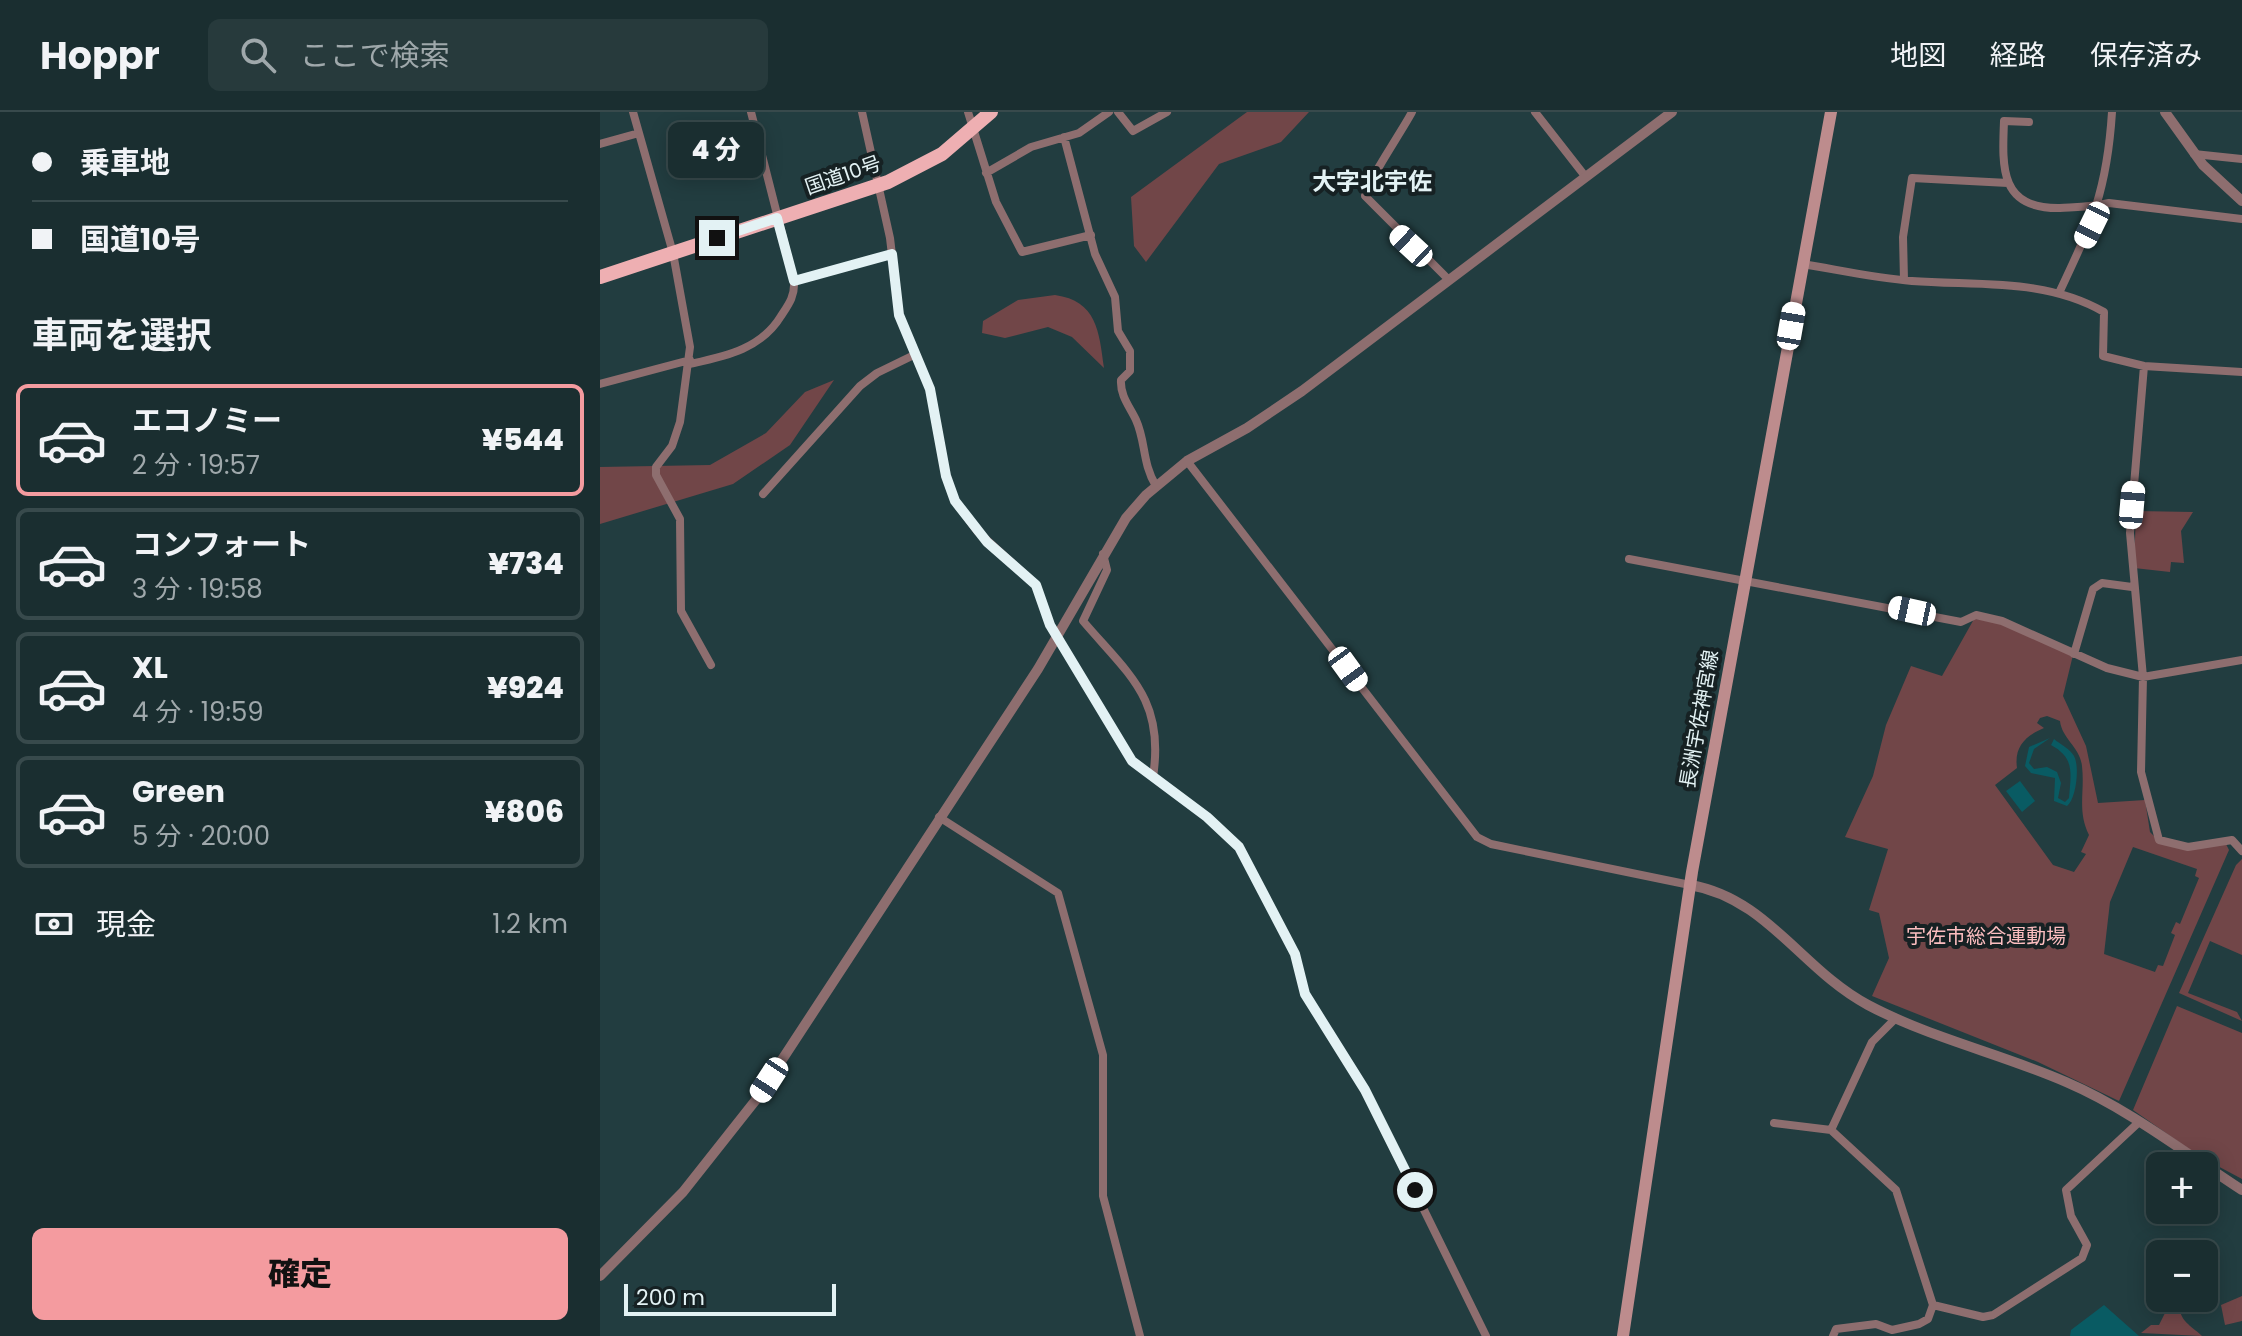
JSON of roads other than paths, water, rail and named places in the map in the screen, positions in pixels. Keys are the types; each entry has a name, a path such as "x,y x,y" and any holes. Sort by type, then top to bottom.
{"highway":[{"name":"国道10号","path":"600,277 878,185 923,165 972,130 991,112"}],"main road":[{"name":"長洲宇佐神宮線","path":"1623,1336 1690,885 1831,112"}],"street":[{"path":"633,112 673,253 685,313 690,362 674,443 656,471 682,526 681,611 711,665"},
{"path":"600,384 742,349 768,336 790,302 794,281 751,112"},
{"path":"862,112 892,254 899,315 930,389 946,476 955,501 987,542 1036,585 1057,637 1084,677 1129,757 1207,817 1239,847 1295,954 1305,994 1365,1090 1486,1336"},
{"path":"968,112 1004,222 1022,252 1091,235"},
{"path":"986,173 1031,147 1079,133 1109,112"},
{"path":"1118,112 1133,131 1167,112"},
{"path":"1412,112 1389,156 1366,189 1365,196 1398,233 1449,280"},
{"path":"1535,112 1585,176"},
{"path":"600,1276 683,1192 739,1123 1057,637 1126,518 1156,486 1187,461 1269,414 1672,112"},
{"path":"2059,293 2098,206 2108,166 2112,112"},
{"path":"2165,112 2194,154 2242,201"},
{"path":"2029,122 2004,121 2003,156 2008,183 2018,198 2036,208 2109,203 2242,219"},
{"path":"600,144 639,133"},
{"path":"1064,137 1091,235 1115,297 1120,338 1132,359 1130,371 1121,380 1121,387 1138,424 1144,464 1156,486"},
{"path":"2194,154 2242,159"},
{"path":"1904,280 1903,237 1912,178 2008,183"},
{"path":"794,281 892,254"},
{"path":"1802,264 1904,280 2019,285 2059,293 2104,312 2101,355 2144,366 2242,372"},
{"path":"763,494 860,386 916,354"},
{"path":"2144,366 2130,533 2132,587 2143,677 2141,763 2156,836 2162,841 2188,847 2234,841 2242,851"},
{"path":"1187,461 1477,837 1491,844 1716,891 1748,906 1836,985 1896,1018 2070,1084 2138,1123 2242,1190"},
{"path":"1103,554 1107,570 1083,621 1127,671 1151,707 1155,732 1153,777"},
{"path":"1629,559 1961,622 1976,615 2002,621 2107,668 2143,677 2242,660"},
{"path":"2074,654 2093,589 2102,583 2132,587"},
{"path":"939,817 1058,893 1103,1055 1103,1196 1140,1336"},
{"path":"1831,1130 1869,1046 1896,1018"},
{"path":"1774,1123 1831,1130 1899,1194 1933,1305 1928,1319 1919,1324 1892,1330 1876,1324 1836,1329 1833,1336"},
{"path":"1933,1305 1983,1317 1993,1315 2082,1258 2087,1245 2071,1216 2066,1191 2138,1123"}],"water":[{"path":"2050,738 2034,749 2029,763 2034,769 2047,767 2057,772 2061,783 2058,798 2065,802 2069,798 2070,767 2064,755 2051,745 2054,739 2072,753 2077,767 2076,782 2073,797 2067,806 2054,801 2055,778 2031,773 2025,766 2029,747"},
{"path":"2020,781 2035,801 2022,812 2006,791"},
{"path":"2104,1305 2139,1336 2070,1336 2071,1330"}],"district":[{"name":"大字北宇佐","path":"1372,181"}],"park label":[{"name":"宇佐市総合運動場","path":"1986,936"}]}
